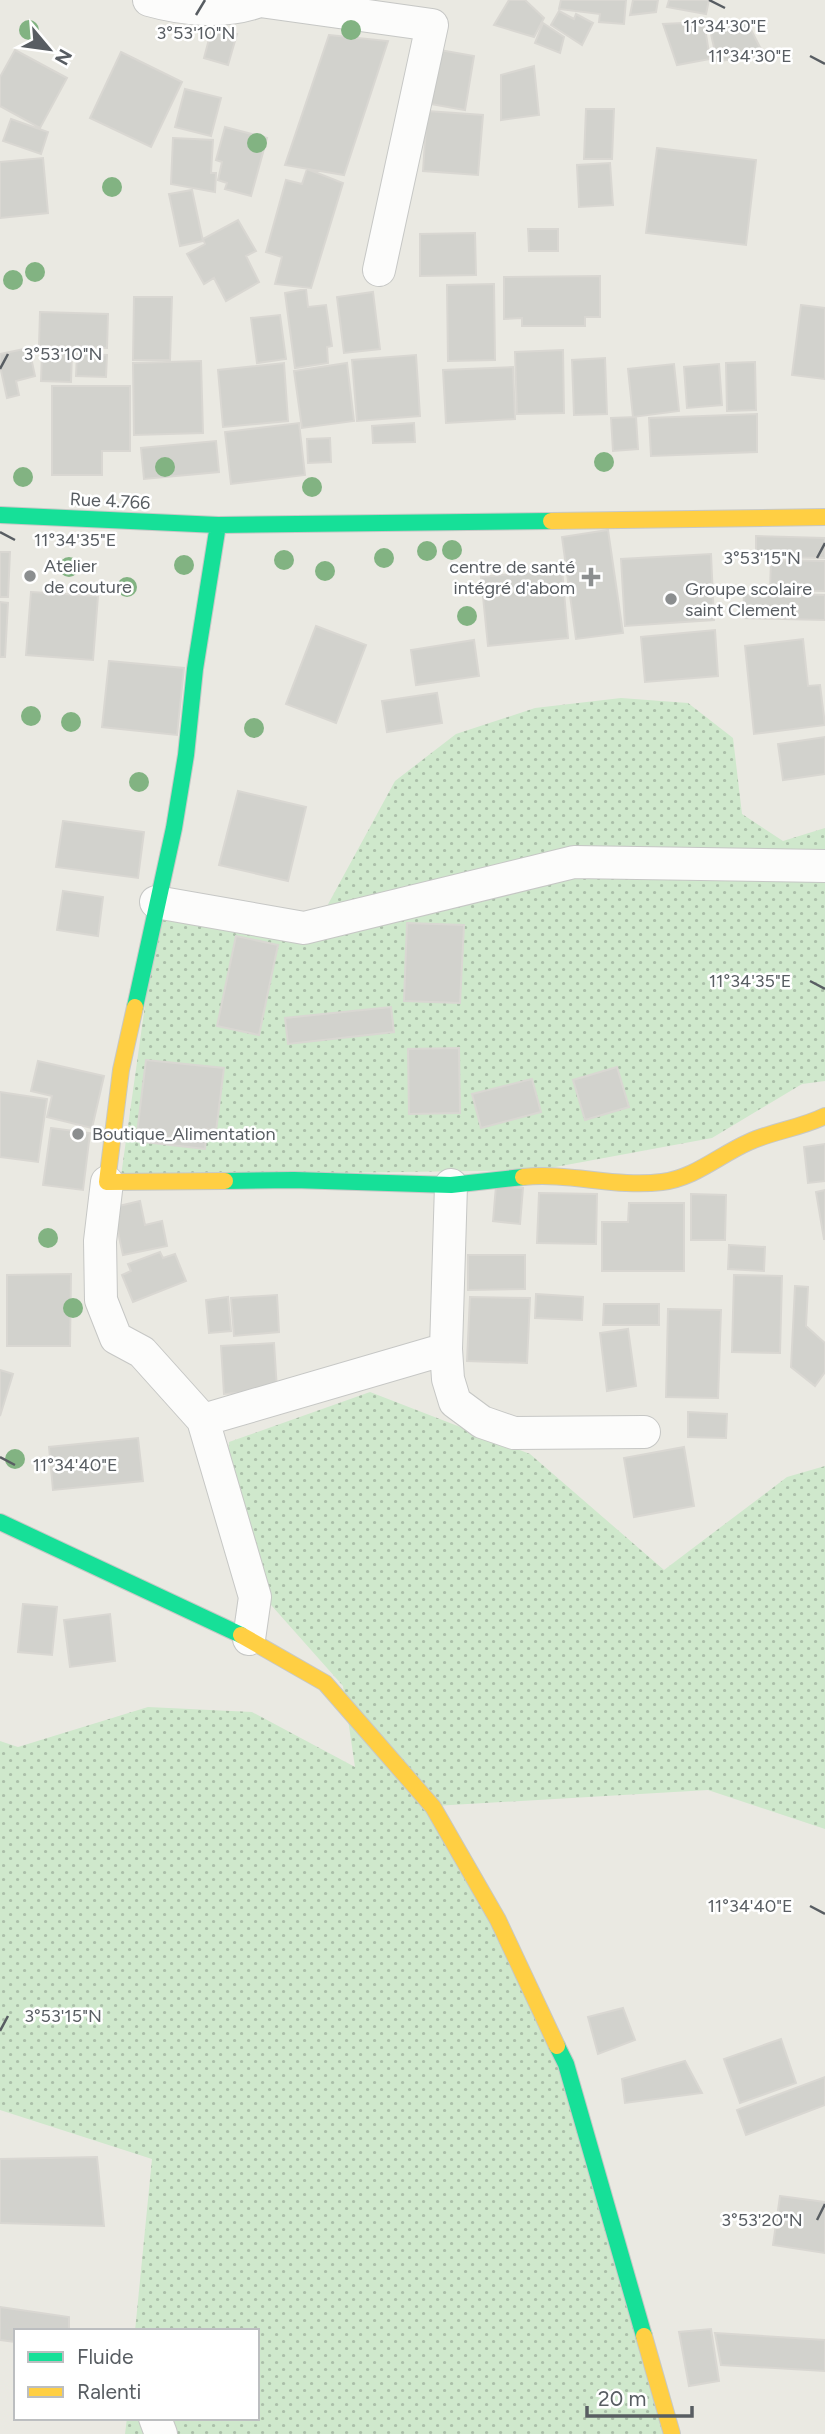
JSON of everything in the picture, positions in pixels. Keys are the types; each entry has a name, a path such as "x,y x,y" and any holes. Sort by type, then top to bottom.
{"street":[{"path":"149,0 214,9 261,1 432,25 379,270"},
{"name":"Rue 4.766","path":"0,515 218,525 825,517"},
{"path":"218,525 195,668 186,755 174,828 121,1070 100,1241 101,1300 116,1338 142,1352 204,1420 255,1597 249,1639"},
{"path":"156,902 304,928 574,862 825,866"},
{"path":"107,1182 294,1180 451,1185 531,1176 637,1183 663,1182 690,1175 750,1141 806,1125 825,1116"},
{"path":"451,1185 446,1349 448,1379 455,1402 482,1422 514,1433 644,1432"},
{"path":"204,1420 446,1349"},
{"path":"0,1522 249,1639 325,1683 433,1807 498,1920 566,2064 672,2434"}],"green space":[{"path":"621,698 688,703 733,738 742,814 783,841 825,828 825,1081 802,1084 712,1138 539,1170 121,1176 161,891 313,932 395,781 456,734 535,708"},
{"path":"370,1392 530,1454 664,1570 787,1477 825,1466 825,1829 708,1790 434,1806 565,2043 672,2434 125,2434 127,2420 259,2420 259,2329 135,2329 152,2159 0,2110 0,1741 18,1747 148,1707 252,1712 355,1767 343,1686 224,1552 229,1442"}],"building":[{"path":"509,0 525,0 544,18 534,37 494,25"},
{"path":"561,0 626,0 624,24 599,22 600,14 559,9"},
{"path":"633,0 658,0 656,12 630,15"},
{"path":"669,0 709,0 706,14 667,7"},
{"path":"559,11 574,19 576,14 593,23 582,45 551,25"},
{"path":"746,20 765,57 717,61 709,25"},
{"path":"704,22 710,59 677,65 663,24"},
{"path":"543,23 564,37 560,53 535,43"},
{"path":"212,28 237,34 228,65 204,58"},
{"path":"329,35 388,41 344,175 285,165"},
{"path":"15,50 67,78 40,128 0,106 0,77"},
{"path":"440,50 474,56 465,110 425,103"},
{"path":"121,52 182,82 151,147 90,118"},
{"path":"534,66 539,115 501,120 501,75"},
{"path":"185,89 221,98 211,136 175,127"},
{"path":"586,109 614,109 612,159 584,159"},
{"path":"427,111 483,115 478,175 423,171"},
{"path":"11,119 48,132 41,154 3,141"},
{"path":"225,127 267,138 251,196 225,189 227,183 218,180 222,162 216,160"},
{"path":"173,138 213,140 211,173 216,173 215,192 171,184"},
{"path":"657,148 756,160 746,245 646,233"},
{"path":"43,158 48,213 0,218 0,162"},
{"path":"610,163 613,205 579,207 577,165"},
{"path":"307,169 343,183 311,288 275,284 282,257 266,252 286,180 302,184"},
{"path":"192,190 203,241 180,246 169,194"},
{"path":"238,220 256,251 246,256 259,282 226,301 214,278 204,284 187,254 205,244 203,239"},
{"path":"528,229 558,229 558,251 529,251"},
{"path":"475,233 476,275 420,276 420,234"},
{"path":"600,276 600,317 585,317 585,326 522,326 522,318 504,319 504,277"},
{"path":"494,284 495,360 448,361 447,285"},
{"path":"306,289 308,307 326,305 332,346 327,347 328,363 295,368 285,293"},
{"path":"373,292 380,349 344,353 337,297"},
{"path":"134,297 172,297 170,360 133,360"},
{"path":"801,305 825,308 825,379 792,375"},
{"path":"40,312 108,314 107,348 39,346"},
{"path":"280,315 286,359 257,363 251,318"},
{"path":"29,348 35,376 16,381 19,395 7,398 0,354"},
{"path":"563,350 564,413 517,414 515,352"},
{"path":"42,352 72,352 71,382 41,381"},
{"path":"77,354 107,355 106,377 76,376"},
{"path":"416,355 420,416 357,421 352,360"},
{"path":"605,358 607,414 574,415 572,360"},
{"path":"201,361 203,433 134,435 133,363"},
{"path":"755,362 756,410 727,411 726,363"},
{"path":"284,363 288,421 223,427 218,370"},
{"path":"347,363 354,421 302,428 294,371"},
{"path":"674,364 679,411 633,417 628,369"},
{"path":"719,364 722,405 687,408 684,367"},
{"path":"513,367 515,419 446,423 443,370"},
{"path":"52,386 130,386 130,451 102,451 102,475 52,475"},
{"path":"757,414 757,452 651,456 649,418"},
{"path":"636,417 638,449 613,451 611,418"},
{"path":"299,423 305,475 231,484 225,432"},
{"path":"414,423 415,442 373,443 372,426"},
{"path":"330,438 331,462 308,463 307,439"},
{"path":"216,441 219,472 144,479 141,448"},
{"path":"608,530 623,633 576,639 562,537"},
{"path":"756,536 825,538 825,558 756,557"},
{"path":"0,552 10,552 8,597 0,597"},
{"path":"711,554 714,620 625,626 621,559"},
{"path":"771,560 825,561 825,591 770,590"},
{"path":"562,569 568,638 488,646 481,577"},
{"path":"31,592 98,596 93,660 26,655"},
{"path":"744,593 825,595 825,620 743,618"},
{"path":"0,602 8,603 5,657 0,657"},
{"path":"316,626 366,645 336,723 286,704"},
{"path":"715,630 718,676 645,682 641,637"},
{"path":"803,639 808,686 820,685 825,725 754,734 745,646"},
{"path":"474,640 479,676 416,685 411,650"},
{"path":"109,661 184,668 177,735 102,727"},
{"path":"437,693 442,723 387,732 382,701"},
{"path":"825,737 825,774 783,780 778,744"},
{"path":"238,791 306,807 288,881 219,865"},
{"path":"63,821 144,832 138,878 56,867"},
{"path":"63,891 103,897 98,936 57,930"},
{"path":"407,923 464,925 460,1003 404,1001"},
{"path":"236,936 278,945 259,1035 217,1026"},
{"path":"391,1007 394,1032 288,1044 285,1018"},
{"path":"459,1048 460,1113 409,1114 408,1049"},
{"path":"146,1060 224,1068 216,1131 207,1129 205,1149 136,1141"},
{"path":"38,1061 104,1076 92,1128 47,1117 52,1096 31,1091"},
{"path":"617,1067 629,1107 585,1120 573,1080"},
{"path":"532,1079 541,1112 481,1128 472,1094"},
{"path":"0,1092 47,1099 38,1162 0,1157"},
{"path":"51,1128 90,1133 83,1190 43,1185"},
{"path":"825,1144 825,1181 808,1183 804,1147"},
{"path":"496,1186 523,1188 520,1224 493,1221"},
{"path":"825,1190 825,1239 824,1239 816,1192"},
{"path":"539,1193 597,1194 596,1244 537,1243"},
{"path":"691,1194 726,1195 725,1240 691,1240"},
{"path":"140,1201 145,1225 162,1221 167,1246 123,1255 118,1232 112,1234 106,1209"},
{"path":"629,1203 684,1203 684,1271 602,1271 602,1222 628,1222"},
{"path":"729,1245 765,1247 764,1271 728,1269"},
{"path":"160,1252 163,1258 175,1254 186,1281 133,1302 122,1275 131,1271 128,1264"},
{"path":"468,1255 525,1255 525,1289 468,1290"},
{"path":"71,1274 70,1346 7,1346 7,1275"},
{"path":"734,1275 782,1276 780,1353 732,1352"},
{"path":"795,1286 808,1287 806,1326 825,1343 825,1372 815,1386 791,1367"},
{"path":"536,1294 583,1297 582,1320 535,1318"},
{"path":"277,1295 279,1332 234,1336 231,1298"},
{"path":"228,1297 231,1331 209,1333 206,1300"},
{"path":"470,1297 530,1298 527,1363 467,1361"},
{"path":"604,1304 659,1304 659,1325 603,1325"},
{"path":"668,1309 721,1310 718,1398 666,1397"},
{"path":"628,1329 636,1386 607,1391 600,1333"},
{"path":"274,1343 277,1390 224,1394 221,1346"},
{"path":"0,1370 13,1374 0,1416"},
{"path":"688,1412 727,1414 726,1438 688,1437"},
{"path":"138,1438 143,1481 53,1490 49,1447"},
{"path":"684,1447 694,1506 634,1517 624,1458"},
{"path":"23,1604 57,1607 52,1655 18,1652"},
{"path":"110,1614 115,1661 70,1667 64,1620"},
{"path":"623,2008 635,2040 598,2054 588,2017"},
{"path":"781,2039 796,2083 740,2103 724,2059"},
{"path":"685,2061 702,2093 625,2103 622,2079"},
{"path":"825,2077 825,2105 746,2135 737,2110"},
{"path":"97,2157 104,2226 0,2223 0,2159"},
{"path":"780,2196 825,2202 825,2253 773,2245"},
{"path":"0,2307 69,2317 69,2329 14,2329 14,2342 0,2340"},
{"path":"711,2329 719,2381 689,2386 679,2332"},
{"path":"715,2333 825,2340 825,2371 721,2365"}],"traffic: fast":[{"path":"0,515 218,525 551,521"},
{"path":"135,1007 174,828 218,525"},
{"path":"225,1181 294,1180 451,1185 523,1177"},
{"path":"0,1522 241,1635"},
{"path":"557,2046 566,2064 644,2336"}],"traffic: slow":[{"path":"551,521 825,517"},
{"path":"135,1007 121,1070 107,1182 225,1181"},
{"path":"523,1177 627,1183 674,1180 749,1142 825,1116"},
{"path":"241,1635 325,1683 433,1807 498,1920 557,2046"},
{"path":"644,2336 672,2434"}],"place":[{"name":"Atelier de couture","path":"30,576"},
{"name":"centre de santé intégré d'abom","path":"591,577"},
{"name":"Groupe scolaire saint Clement","path":"671,599"},
{"name":"Boutique_Alimentation","path":"78,1134"}]}
